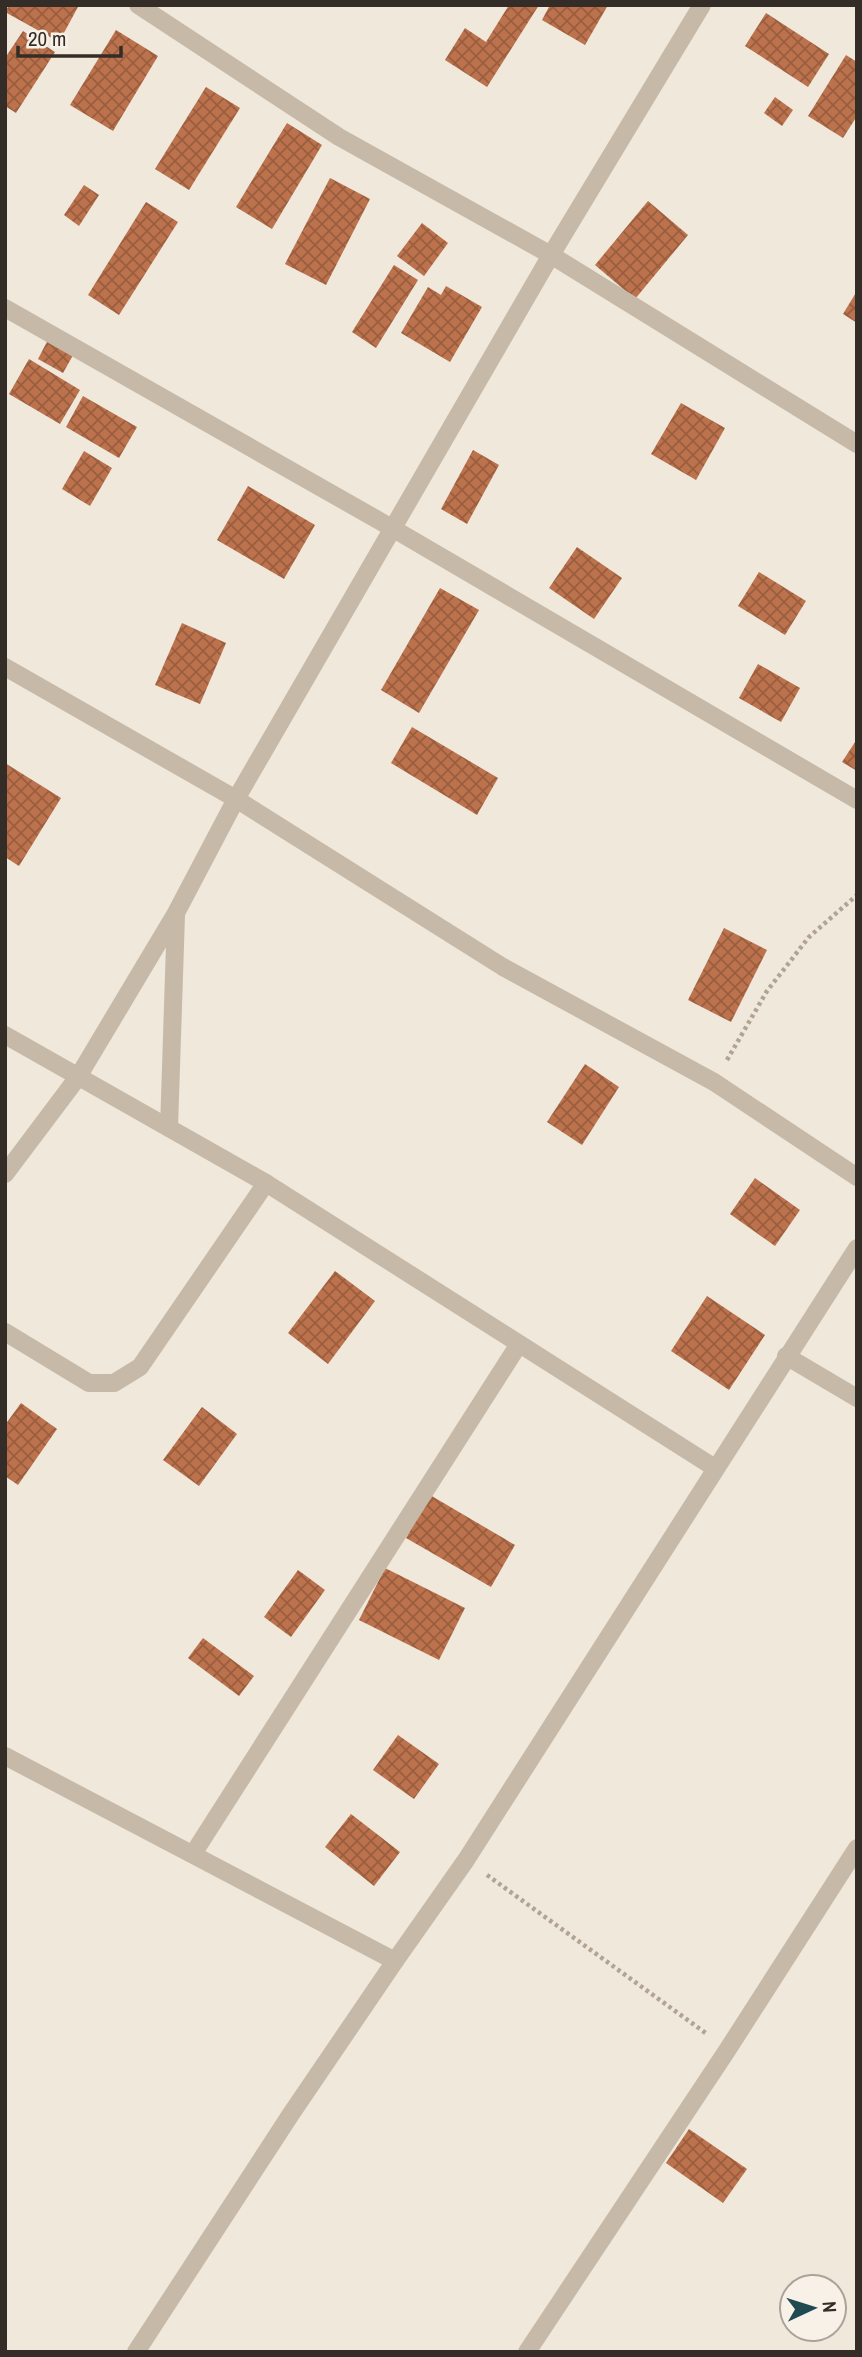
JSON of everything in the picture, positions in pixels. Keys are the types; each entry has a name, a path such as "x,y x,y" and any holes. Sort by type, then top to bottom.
{"street":[{"path":"138,5 340,137 551,255 857,444"},
{"path":"5,1174 78,1077 176,913 236,799 392,528 551,255 702,5"},
{"path":"5,308 392,528 857,800"},
{"path":"5,667 236,799 503,967 714,1082 857,1177"},
{"path":"169,1128 176,913"},
{"path":"5,1035 266,1184 715,1468"},
{"path":"5,1332 89,1383 114,1383 141,1367 266,1184"},
{"path":"136,2352 284,2125 466,1860 857,1248"},
{"path":"193,1854 519,1344"},
{"path":"786,1356 857,1398"},
{"path":"5,1756 395,1961"},
{"path":"527,2352 728,2049 857,1848"}],"path":[{"path":"714,1082 767,990 809,937 857,895"},
{"path":"466,1860 728,2049"}],"building":[{"path":"9,5 79,5 59,42 5,12"},
{"path":"509,5 539,5 487,87 445,60 465,28 486,42"},
{"path":"550,5 608,5 585,45 542,20"},
{"path":"766,13 829,54 808,87 745,46"},
{"path":"116,30 158,56 113,131 70,105"},
{"path":"23,31 55,52 16,113 5,106 5,58"},
{"path":"846,55 857,62 857,116 843,138 808,116"},
{"path":"206,87 240,108 189,190 155,169"},
{"path":"775,97 793,110 782,126 764,113"},
{"path":"287,123 322,145 272,229 236,207"},
{"path":"330,178 370,199 326,285 285,264"},
{"path":"84,185 99,195 79,226 64,215"},
{"path":"648,201 688,235 635,299 595,265"},
{"path":"146,202 178,222 119,315 88,295"},
{"path":"422,223 448,243 424,276 397,256"},
{"path":"394,265 418,280 376,348 352,332"},
{"path":"446,286 482,307 450,362 401,333 428,287 441,295"},
{"path":"857,291 857,323 843,314"},
{"path":"50,336 76,350 63,373 38,359"},
{"path":"29,359 80,390 60,424 9,394"},
{"path":"83,396 137,427 119,458 66,427"},
{"path":"681,403 725,428 696,480 651,454"},
{"path":"473,450 499,465 467,524 441,509"},
{"path":"84,451 112,468 90,506 62,489"},
{"path":"248,486 315,525 284,579 217,540"},
{"path":"577,547 622,578 594,619 549,588"},
{"path":"759,572 806,601 785,635 738,606"},
{"path":"440,588 479,610 419,713 381,690"},
{"path":"182,623 226,643 200,704 155,685"},
{"path":"758,664 800,688 781,722 739,698"},
{"path":"412,727 498,778 477,815 391,763"},
{"path":"857,739 857,771 842,762"},
{"path":"5,763 61,798 19,866 5,857"},
{"path":"724,928 767,950 731,1022 688,1000"},
{"path":"585,1064 619,1087 582,1145 547,1122"},
{"path":"755,1178 800,1210 775,1246 730,1214"},
{"path":"335,1271 375,1301 328,1364 288,1333"},
{"path":"707,1296 765,1335 729,1390 671,1351"},
{"path":"21,1403 57,1429 18,1485 5,1476 5,1425"},
{"path":"202,1407 237,1434 199,1486 163,1460"},
{"path":"430,1495 515,1545 491,1587 406,1538"},
{"path":"385,1568 465,1608 439,1660 359,1620"},
{"path":"298,1570 325,1590 291,1637 264,1617"},
{"path":"203,1638 254,1676 239,1696 188,1658"},
{"path":"398,1735 439,1764 414,1799 373,1770"},
{"path":"351,1814 400,1852 374,1886 325,1847"},
{"path":"689,2129 747,2169 723,2203 666,2163"}]}
